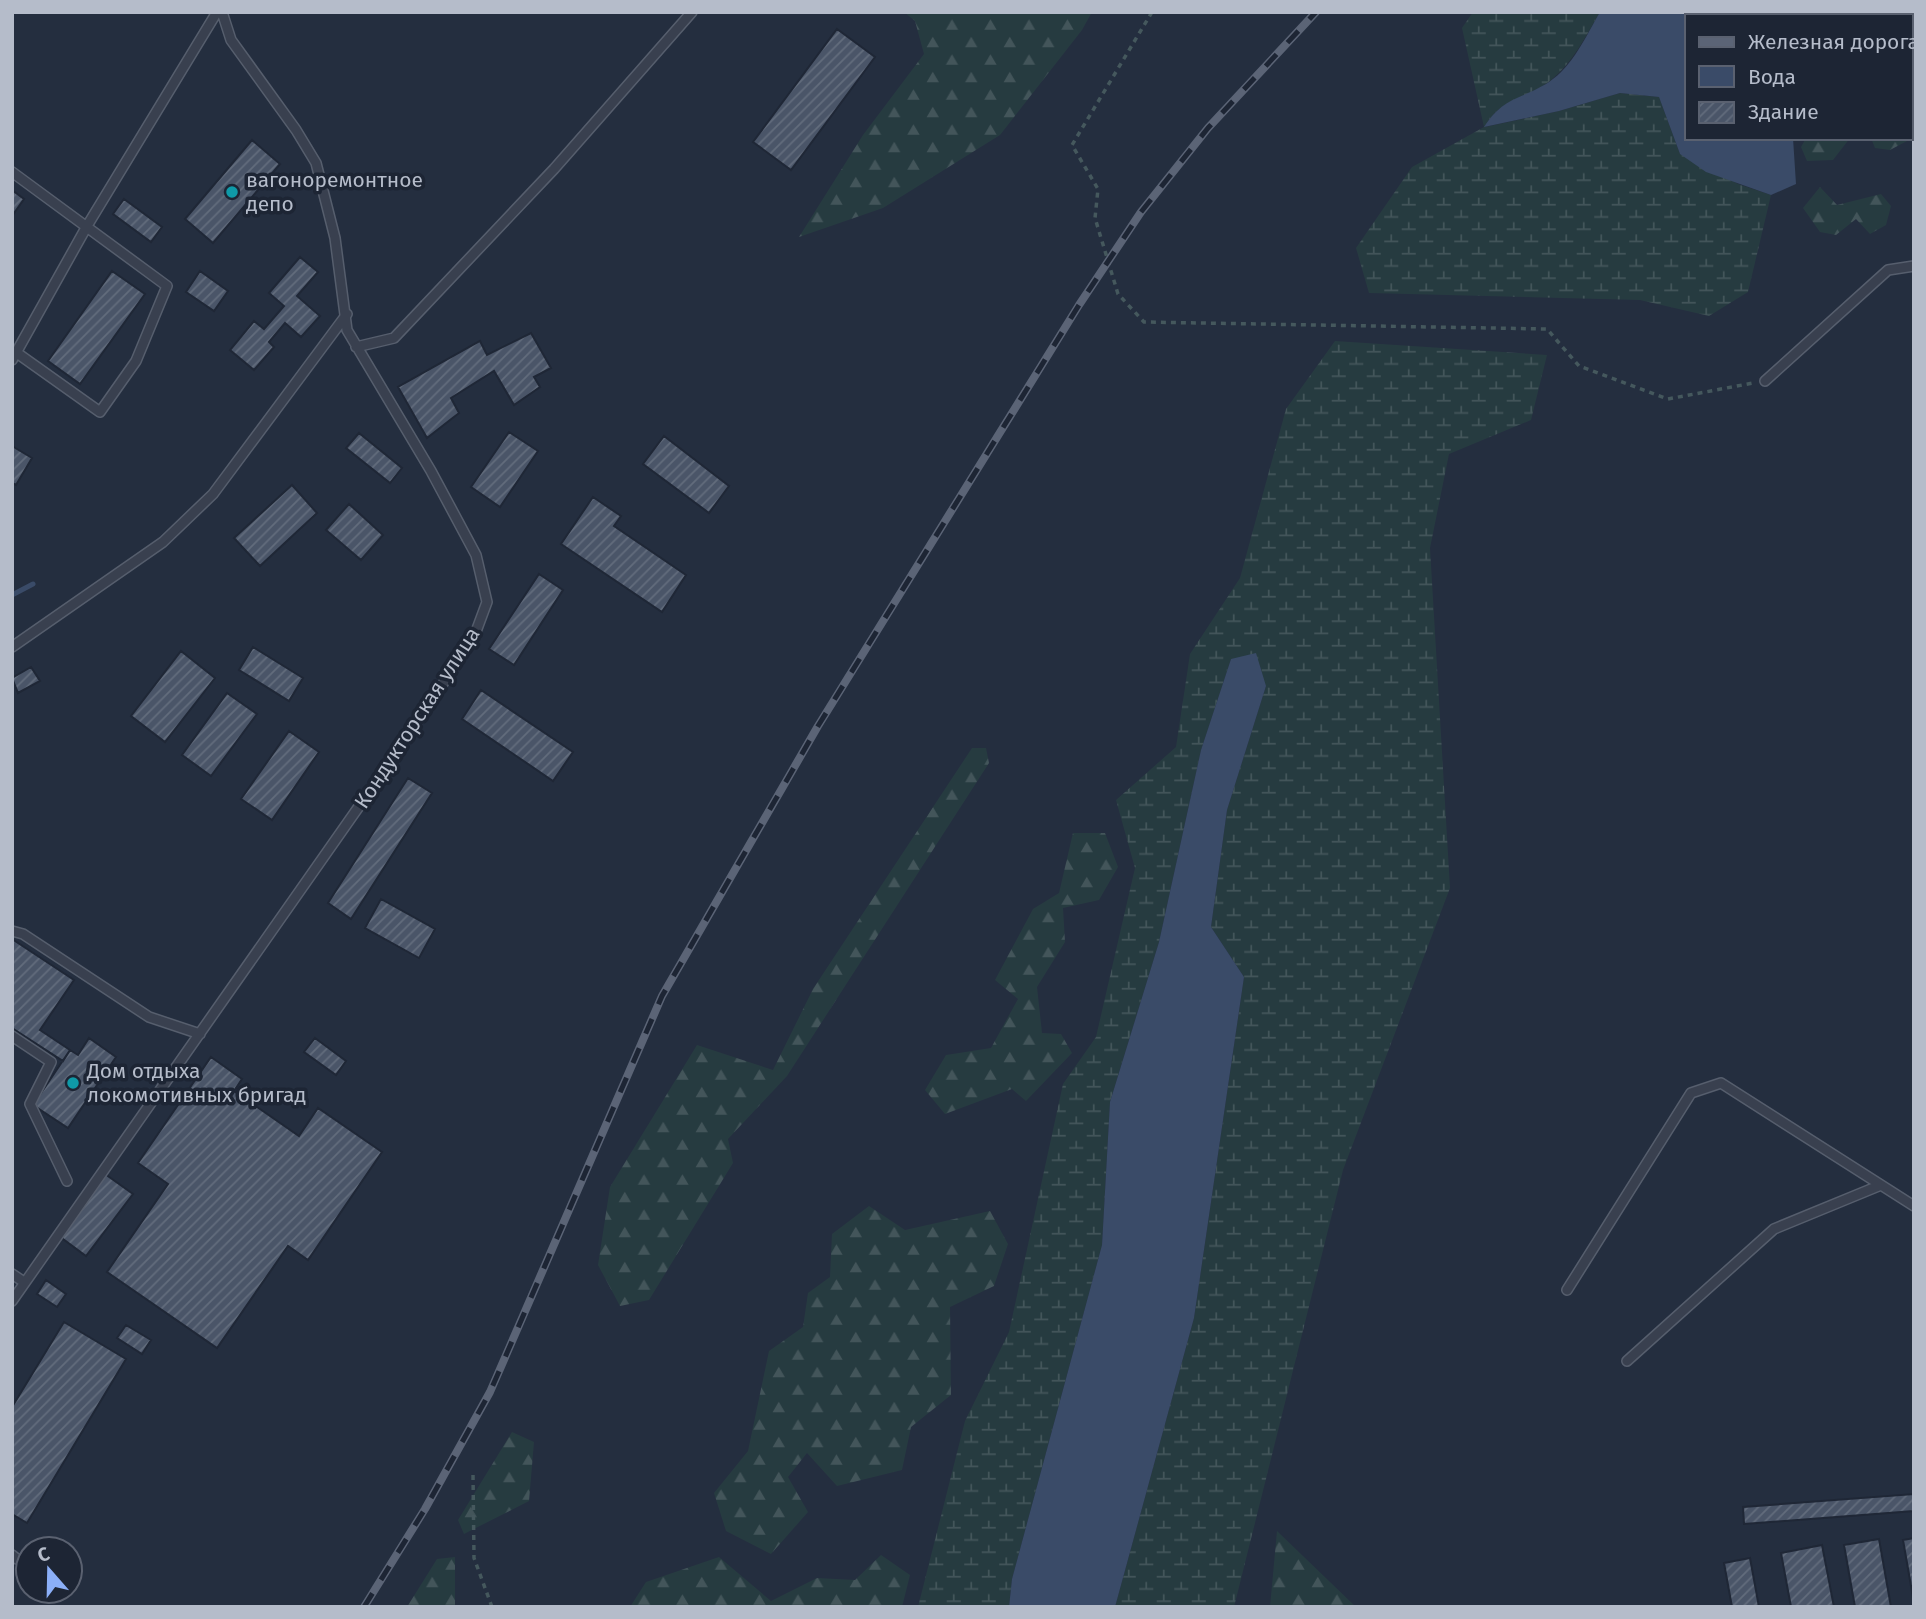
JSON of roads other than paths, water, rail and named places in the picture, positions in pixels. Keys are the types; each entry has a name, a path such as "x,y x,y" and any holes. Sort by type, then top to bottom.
{"lane":[{"path":"12,172 87,226 167,286 136,361 100,412 15,356 87,226 217,12"},
{"name":"Кондукторская улица","path":"12,1301 429,704 474,637 487,602 476,555 431,471 347,330 335,238 316,163 296,130 231,40 222,12"},
{"path":"356,347 394,338 554,169 692,12"},
{"path":"1765,381 1888,270 1914,266"},
{"path":"12,647 163,542 213,494 347,314"},
{"path":"12,931 23,934 149,1017 200,1034"},
{"path":"12,1036 51,1062 30,1104 67,1181"},
{"path":"1567,1290 1691,1093 1721,1083 1914,1206"},
{"path":"1627,1361 1774,1229 1881,1185"},
{"path":"12,1274 24,1282"}],"water":[{"path":"1600,12 1848,12 1685,14 1685,140 1793,140 1796,184 1771,195 1706,172 1680,154 1659,97 1620,93 1559,111 1484,127 1506,104 1558,75 1578,50"},
{"path":"1256,653 1266,686 1227,810 1211,927 1244,977 1194,1318 1115,1607 1009,1607 1012,1579 1102,1245 1110,1102 1159,942 1201,750 1231,659"}],"waterway":[{"path":"12,595 33,584"}],"railway":[{"path":"364,1607 425,1509 490,1392 662,996 818,726 1079,305 1141,212 1208,128 1316,12"}],"place":[{"name":"вагоноремонтное депо","path":"232,192"},
{"name":"Дом отдыха локомотивных бригад","path":"73,1083"}]}
